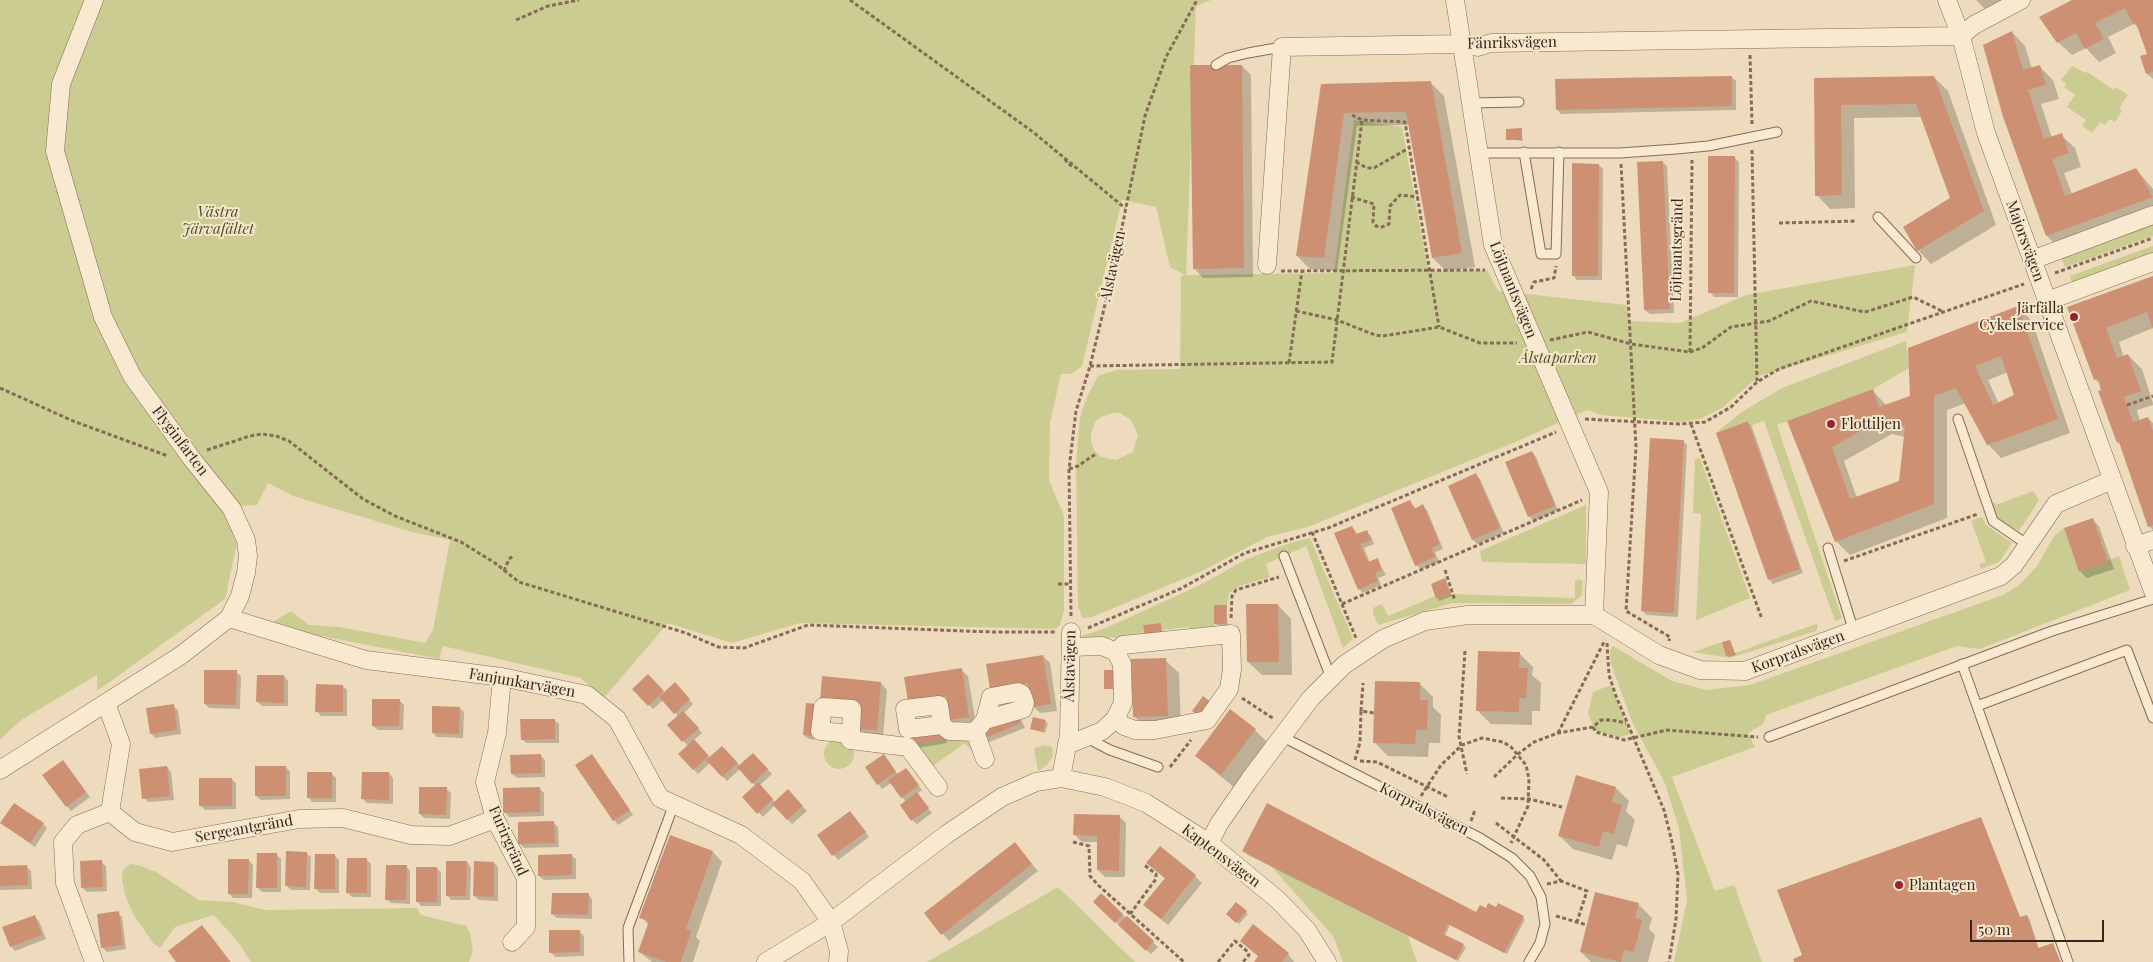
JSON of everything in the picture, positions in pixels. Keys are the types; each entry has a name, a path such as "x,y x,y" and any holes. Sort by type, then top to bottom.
{"street":[{"name":"Flyginfarten","path":"0,770 180,656 229,618 240,596 246,574 248,556 246,540 239,522 224,497 192,459 132,376 103,318 55,151 61,84 94,0"},
{"name":"Löjtnantsvägen","path":"1455,0 1493,245 1599,492 1594,615"},
{"name":"Majorsvägen","path":"1947,0 1961,36 1986,134 2153,591"},
{"path":"1961,36 1974,25 2021,0"},
{"name":"Fänriksvägen","path":"1282,47 1462,44 1478,47 1491,43 1961,36"},
{"path":"1270,268 1282,47"},
{"path":"2032,260 2153,215"},
{"path":"2047,301 2153,262"},
{"name":"Korpralsvägen","path":"1594,615 1659,655 1700,670 1745,671 2001,576 2014,566 2056,504 2112,480"},
{"path":"2135,546 2153,540"},
{"path":"1209,843 1219,824 1250,779 1311,698 1344,665 1383,639 1425,621 1468,614 1594,615"},
{"name":"Fanjunkarvägen","path":"229,618 366,660 502,677 587,695 617,720 660,798 742,835 802,881 831,922 838,950 838,962"},
{"path":"1115,720 1135,730 1155,730 1190,722 1204,722 1229,689 1232,669 1232,634 1123,645 1116,652"},
{"path":"1067,745 1102,731 1115,720 1123,703 1122,664 1116,652 1102,646 1071,640"},
{"name":"Ålstavägen","path":"1061,778 1067,745 1071,640"},
{"name":"Furirgränd","path":"502,677 497,733 485,782 495,819 526,878 526,927 512,942"},
{"path":"94,962 65,883 63,842 77,825 110,812 121,744 106,702"},
{"path":"850,734 850,740 908,738 942,725 949,731 980,726 985,759"},
{"path":"908,738 938,788"},
{"path":"766,962 831,922 947,834 1002,797 1036,782 1061,778"},
{"name":"Kaptensvägen","path":"1061,778 1106,787 1146,803 1209,843 1278,900 1307,930 1327,962"},
{"name":"Sergeantgränd","path":"110,812 135,832 172,842 299,819 343,818 411,835 449,836 495,819"}],"lane":[{"path":"1216,65 1228,58 1282,47"},
{"path":"1471,103 1519,102"},
{"path":"1479,153 1620,153 1692,148 1778,132"},
{"path":"1524,152 1541,254 1556,254 1558,152"},
{"path":"1878,217 1916,258"},
{"path":"1958,419 1993,521 2028,545"},
{"path":"1828,548 1854,632"},
{"path":"1284,556 1331,678"},
{"path":"1769,737 2098,615 2153,599"},
{"path":"1977,706 2127,650 2153,718"},
{"path":"1962,664 2068,962"},
{"name":"Korpralsvägen","path":"1286,732 1354,773 1480,838 1504,854 1530,876 1541,897 1545,924 1540,943 1529,962"},
{"path":"1085,738 1110,750 1158,768"},
{"path":"629,962 628,928 674,804"}],"path":[{"path":"516,20 548,6 579,0"},
{"path":"850,0 966,82 1063,156 1125,208"},
{"name":"Ålstavägen","path":"1071,640 1069,469 1076,411 1090,366 1112,280 1145,116 1155,84 1184,20 1197,0"},
{"path":"1750,39 1756,382"},
{"path":"1352,115 1362,120 1405,122 1440,327"},
{"path":"1090,366 1332,362 1362,120"},
{"path":"1356,162 1367,168 1374,168 1409,148"},
{"name":"Löjtnantsgränd","path":"1690,352 1692,148"},
{"path":"1620,153 1636,447 1626,611 1670,637 1668,644"},
{"path":"1351,197 1374,204 1373,222 1376,226 1382,228 1389,224 1390,206 1400,195 1418,198"},
{"path":"1779,223 1856,221"},
{"path":"1586,418 1691,424 1705,422 1731,407 1756,382 1779,369 2153,238"},
{"path":"1270,268 1302,271 1502,269"},
{"path":"1288,363 1302,271"},
{"path":"1530,293 1534,282 1549,279"},
{"path":"1296,311 1337,320 1375,335 1384,336 1440,327 1480,343 1534,342 1588,332 1631,344 1690,352 1702,348 1731,327 1769,321 1811,301 1865,312 1913,297 1945,312"},
{"path":"0,388 73,421 165,456 192,459 210,449 250,436 262,434 276,436 290,441 363,499 395,516 462,542 495,563 519,582 686,633 718,647 744,648 808,625 993,632 1071,640 1111,619 1180,589 1246,553 1312,532 1557,431"},
{"path":"2127,405 2153,396"},
{"path":"1691,424 1762,619"},
{"path":"1069,469 1078,466 1097,453"},
{"path":"1342,604 1599,492"},
{"path":"1834,564 1990,510"},
{"path":"1312,532 1362,653"},
{"path":"504,571 509,559 513,556"},
{"path":"1445,570 1456,606"},
{"path":"1232,634 1232,596 1236,590 1291,574"},
{"path":"1058,584 1070,584"},
{"path":"1558,733 1607,636 1606,653 1609,675 1626,723 1664,810 1676,866 1676,919 1669,962"},
{"path":"1465,651 1459,737 1467,774"},
{"path":"1354,773 1360,742 1363,683"},
{"path":"1229,689 1286,732"},
{"path":"1362,711 1374,713"},
{"path":"1494,777 1518,754 1534,742 1558,733 1593,728 1601,720 1626,723"},
{"path":"1158,768 1172,766 1204,722"},
{"path":"1593,728 1596,732 1624,740 1667,730 1769,737"},
{"path":"1416,805 1440,765 1462,745 1482,738 1503,742 1518,754 1526,765 1530,786 1528,799 1515,837 1504,854"},
{"path":"1355,762 1377,762 1428,785 1448,797"},
{"path":"1501,798 1528,799 1562,807"},
{"path":"1496,823 1544,860 1560,881 1586,891 1577,922"},
{"path":"1073,842 1089,846 1090,876 1184,962"},
{"path":"1130,914 1156,879 1156,874 1143,864"},
{"path":"1535,886 1560,881"},
{"path":"1543,912 1587,925"},
{"path":"1218,962 1235,941 1248,952 1249,955 1243,962"}],"green space":[{"path":"0,0 1211,0 1196,6 1186,275 1334,273 1354,120 1402,127 1428,271 1487,270 1498,291 1627,305 1629,321 1680,323 1746,295 1915,265 1907,332 1759,376 1722,408 1700,419 1682,422 1601,415 1587,410 1520,440 1308,527 1267,537 1200,572 1092,617 1083,618 1078,607 1076,463 1080,417 1087,397 1098,376 1116,370 1180,369 1181,276 1185,275 1170,267 1156,207 1122,200 1082,366 1072,374 1061,374 1050,423 1049,480 1064,516 1064,610 1060,625 1055,629 800,623 732,643 668,623 603,699 581,678 443,646 439,659 296,631 273,622 291,611 309,625 340,627 425,643 433,630 450,540 412,532 293,496 268,483 257,505 237,506 224,514 237,543 225,599 97,691 97,675 21,720 0,740","holes":["1120,413 1131,420 1138,435 1133,452 1116,460 1101,457 1094,450 1091,442 1091,433 1095,422 1101,417"]},
{"path":"2072,66 2087,72 2114,90 2116,87 2128,95 2119,108 2122,111 2115,122 2110,119 2105,125 2100,122 2092,133 2082,126 2086,120 2067,107 2075,95 2064,87 2067,84 2061,80"},
{"path":"2153,223 2153,236 2065,267 2061,256"},
{"path":"2153,246 2153,258 2073,287 2070,276"},
{"path":"1906,341 1909,368 1873,389 1777,425 1842,618 1835,621 1764,421 1750,426 1748,421 1716,433 1740,413 1782,388"},
{"path":"1700,458 1750,598 1696,620 1701,514 1693,513 1695,459"},
{"path":"2033,491 2039,500 2019,531 1995,518 1990,504 1995,502 1996,505"},
{"path":"1586,505 1586,564 1482,562 1480,551"},
{"path":"1982,517 1986,525 2012,543 1999,562 1981,569 1979,564 1986,562 1971,520"},
{"path":"2064,528 2079,572 2119,556 2130,590 1980,649 1957,646 1766,715 1763,724 1748,733 1755,747 1672,777 1715,891 1734,885 1762,962 1674,962 1687,900 1679,828 1664,781 1633,724 1611,664 1610,651 1613,646 1672,681 1707,690 1750,685 2003,595 2019,585 2037,566 2054,536"},
{"path":"1310,538 1353,639 1343,648 1306,546 1266,564 1270,577 1239,586 1229,593 1227,605 1214,605 1215,629 1191,633 1189,627 1162,630 1161,623 1143,625 1144,639 1123,641 1113,637 1084,643 1082,636 1106,628 1202,584 1247,559 1293,542"},
{"path":"1579,579 1583,581 1582,595 1571,604 1452,603 1378,625 1373,613 1373,608 1382,604 1388,616 1435,596 1436,599 1451,594 1575,598 1575,581"},
{"path":"1816,624 1818,626 1816,631 1730,658 1693,652 1722,642 1727,656"},
{"path":"1611,685 1630,734 1620,737 1596,731 1588,714 1593,692"},
{"path":"942,731 971,734 975,755 965,743 927,770 912,744"},
{"path":"839,739 850,743 854,754 850,765 839,769 828,765 824,754 828,743"},
{"path":"1045,745 1052,747 1053,756 1047,765 1038,771 1034,748"},
{"path":"130,864 156,872 199,900 233,902 265,910 417,908 421,915 466,926 470,933 473,950 469,962 251,962 238,942 214,915 175,927 160,948 153,943 133,914 125,895 122,879 123,870"},
{"path":"1271,866 1408,936 1417,962 1343,962 1333,936"},
{"path":"1058,887 1135,962 927,962"}],"building":[{"path":"2072,0 2153,0 2153,72 2146,74 2140,56 2147,54 2136,23 2133,24 2125,8 2095,23 2104,39 2085,49 2076,33 2057,43 2039,17"},
{"path":"2012,31 2023,70 2040,65 2046,85 2028,90 2044,139 2062,133 2069,153 2052,159 2065,196 2136,168 2153,197 2046,236 2003,117 1983,45"},
{"path":"1190,65 1242,65 1244,268 1193,269"},
{"path":"1732,76 1732,106 1556,110 1555,79"},
{"path":"1934,76 1984,211 1917,251 1903,227 1950,198 1916,104 1841,105 1842,195 1815,196 1814,78"},
{"path":"1431,81 1462,253 1432,258 1406,112 1344,113 1324,258 1296,256 1321,84"},
{"path":"1522,128 1522,140 1506,140 1506,129"},
{"path":"1708,156 1735,156 1734,293 1708,293"},
{"path":"1663,161 1670,309 1644,310 1637,162"},
{"path":"1572,163 1599,164 1598,276 1572,276"},
{"path":"2153,276 2153,329 2147,312 2106,328 2117,358 2128,354 2141,391 2124,397 2133,422 2148,417 2153,431 2153,525 2148,527 2119,442 2117,443 2098,391 2101,390 2098,379 2094,380 2067,307"},
{"name":"Flottiljen","path":"2018,306 2058,419 1987,445 1956,388 1934,396 1934,504 1835,542 1787,421 1873,389 1879,407 1910,396 1908,348","holes":["2001,356 2014,395 1993,405 1975,366","1878,421 1905,427 1899,481 1850,499 1832,447"]},
{"path":"1748,421 1800,569 1768,580 1716,433"},
{"path":"1650,438 1684,440 1674,613 1641,611"},
{"path":"1532,451 1555,506 1528,517 1505,462"},
{"path":"1476,473 1500,528 1472,540 1448,486"},
{"path":"1410,500 1414,509 1423,504 1440,544 1431,548 1435,557 1415,566 1391,508"},
{"path":"2093,518 2108,562 2079,572 2064,528"},
{"path":"1352,526 1356,534 1367,530 1371,540 1360,544 1368,562 1378,558 1382,570 1375,573 1378,581 1358,590 1334,533"},
{"path":"1445,578 1451,594 1436,599 1431,584"},
{"path":"1246,604 1278,604 1279,662 1247,662"},
{"path":"1214,605 1227,605 1226,624 1214,624"},
{"path":"1161,623 1163,638 1145,640 1143,625"},
{"path":"1730,640 1735,654 1726,656 1722,642"},
{"path":"1478,651 1520,652 1519,668 1528,668 1526,698 1519,698 1519,712 1476,711"},
{"path":"1043,655 1051,704 1032,707 1028,683 990,689 986,664"},
{"path":"1166,658 1168,716 1133,717 1131,659"},
{"path":"962,668 969,717 950,720 946,696 908,702 904,677"},
{"path":"204,670 237,670 236,705 204,704"},
{"path":"1104,670 1116,670 1116,689 1104,689"},
{"path":"648,674 664,691 648,706 632,689"},
{"path":"257,675 284,675 284,703 256,702"},
{"path":"822,676 881,682 877,730 856,729 858,705 820,701"},
{"path":"1375,681 1420,682 1420,700 1428,700 1427,730 1416,730 1415,744 1373,743"},
{"path":"675,682 690,699 674,714 659,697"},
{"path":"316,684 343,685 343,712 315,712"},
{"path":"1203,696 1214,705 1203,719 1192,711"},
{"path":"372,699 400,699 399,726 372,726"},
{"path":"806,703 818,704 815,736 803,735"},
{"path":"174,704 177,730 150,734 146,708"},
{"path":"432,706 460,707 459,734 432,733"},
{"path":"1230,709 1256,729 1221,775 1195,756"},
{"path":"683,711 699,728 682,742 667,725"},
{"path":"1017,713 1021,723 983,739 979,728"},
{"path":"1033,717 1046,720 1043,732 1030,729"},
{"path":"520,719 555,719 555,739 521,740"},
{"path":"941,726 943,739 912,744 910,731"},
{"path":"694,739 709,756 693,770 678,754"},
{"path":"722,746 738,763 722,777 706,760"},
{"path":"753,753 768,769 752,784 737,767"},
{"path":"541,754 542,773 511,774 510,755"},
{"path":"592,754 630,810 613,821 575,765"},
{"path":"884,754 896,772 877,785 865,767"},
{"path":"63,760 86,792 66,807 42,775"},
{"path":"167,766 170,796 142,799 139,769"},
{"path":"255,766 286,766 286,796 255,796"},
{"path":"906,768 919,785 901,798 888,780"},
{"path":"307,772 332,772 332,798 307,798"},
{"path":"362,772 389,772 389,800 361,799"},
{"path":"1576,775 1616,787 1612,802 1622,805 1614,834 1603,831 1599,847 1558,836"},
{"path":"199,778 232,778 232,806 199,806"},
{"path":"758,782 773,799 757,814 742,797"},
{"path":"419,787 447,787 446,815 419,814"},
{"path":"540,787 540,812 503,813 503,788"},
{"path":"788,789 803,806 787,820 772,804"},
{"path":"917,792 929,808 911,821 900,805"},
{"path":"14,803 44,823 30,843 0,823"},
{"path":"1267,803 1476,912 1480,905 1486,908 1488,903 1496,907 1498,903 1524,916 1504,953 1448,924 1443,934 1464,944 1456,960 1242,851"},
{"path":"850,811 866,832 832,856 817,835"},
{"path":"1074,814 1120,815 1119,871 1097,870 1097,836 1073,835"},
{"name":"Plantagen","path":"1981,817 2020,917 2027,915 2038,948 2053,943 2060,962 1794,962 1793,959 1802,955 1777,890"},
{"path":"554,821 555,843 518,844 518,822"},
{"path":"670,835 713,851 686,929 691,931 681,962 666,962 638,952 649,921 639,918"},
{"path":"1015,842 1032,864 941,935 924,913"},
{"path":"1160,846 1196,875 1161,919 1143,905 1165,878 1146,863"},
{"path":"286,851 307,852 306,887 285,886"},
{"path":"257,853 277,853 277,888 256,888"},
{"path":"315,854 335,854 335,889 314,889"},
{"path":"572,854 572,875 538,876 538,855"},
{"path":"347,858 367,858 367,893 346,893"},
{"path":"228,859 249,859 248,894 228,894"},
{"path":"102,860 103,887 81,888 80,861"},
{"path":"446,861 467,861 466,896 446,896"},
{"path":"474,861 494,862 494,897 473,896"},
{"path":"27,865 28,885 0,886 0,866"},
{"path":"386,865 407,865 406,900 385,900"},
{"path":"416,867 437,867 437,902 416,902"},
{"path":"1595,892 1639,903 1635,918 1642,920 1634,952 1624,950 1621,962 1580,952"},
{"path":"552,893 589,893 588,915 551,914"},
{"path":"1101,893 1123,914 1115,923 1093,902"},
{"path":"1236,902 1247,911 1236,923 1226,914"},
{"path":"119,911 123,945 101,948 97,914"},
{"path":"35,915 42,935 10,947 2,927"},
{"path":"1127,916 1154,941 1146,951 1118,925"},
{"path":"1253,924 1289,953 1282,962 1254,962 1258,956 1240,941"},
{"path":"202,925 230,962 176,962 168,951"},
{"path":"549,930 580,930 580,952 549,953"}],"place":[{"name":"Järfälla Cykelservice","path":"2074,317"},
{"name":"Flottiljen","path":"1831,424"},
{"name":"Plantagen","path":"1899,885"}],"park label":[{"name":"Västra Järvafältet","path":"218,220"},
{"name":"Ålstaparken","path":"1558,358"}]}
